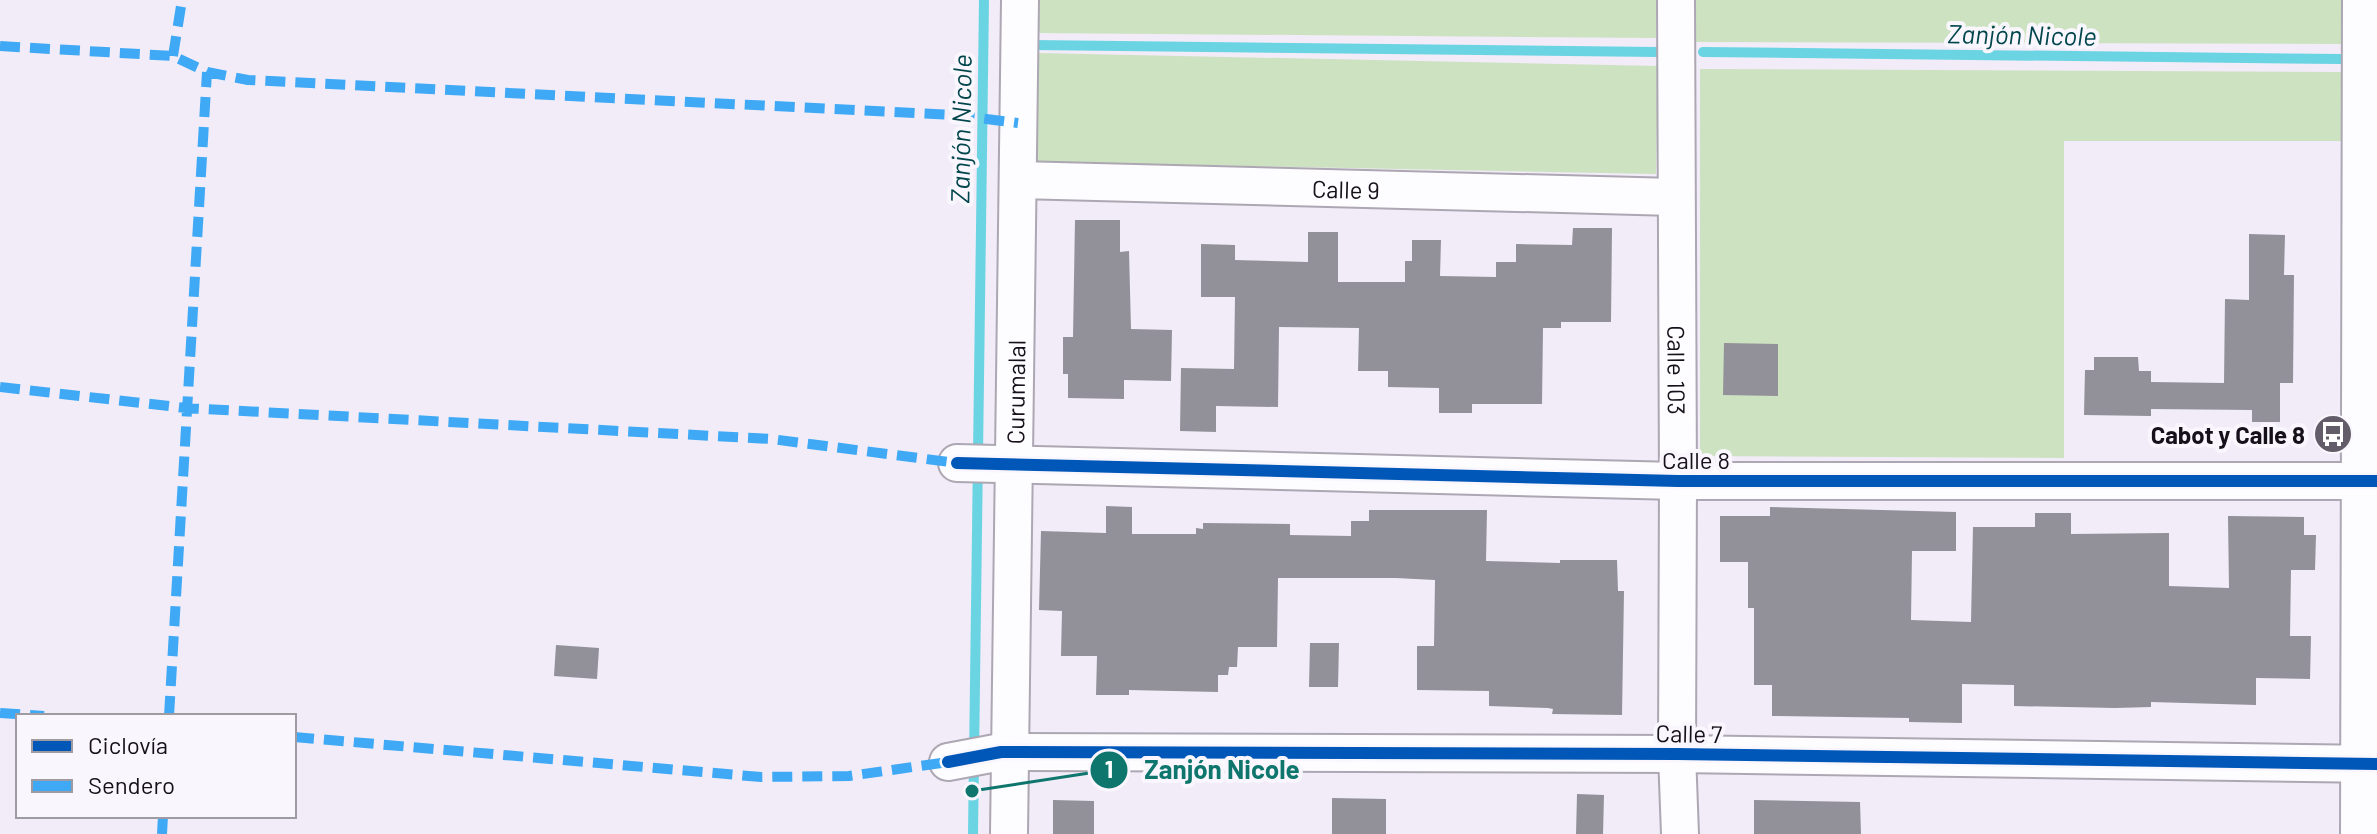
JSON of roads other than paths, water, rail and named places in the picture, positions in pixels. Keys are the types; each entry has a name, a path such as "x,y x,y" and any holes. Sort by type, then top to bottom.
{"street":[{"name":"Curumalal","path":"1009,834 1005,752 1015,464 1020,0"},
{"name":"Calle 103","path":"1676,0 1677,754 1680,834"},
{"path":"2359,834 2368,764 2368,197 2361,0"},
{"name":"Calle 9","path":"1018,180 1675,197"},
{"name":"Calle 8","path":"957,463 1678,481 2368,481"},
{"name":"Calle 7","path":"948,762 1005,752 1677,754 2368,764"}],"waterway":[{"name":"Zanjón Nicole","path":"973,834 984,0"},
{"name":"Zanjón Nicole","path":"1032,45 1657,52"},
{"name":"Zanjón Nicole","path":"1703,52 2341,59"}],"place":[{"name":"Cabot y Calle 8","path":"2333,434"},
{"name":"Zanjón Nicole","path":"972,791"}]}
